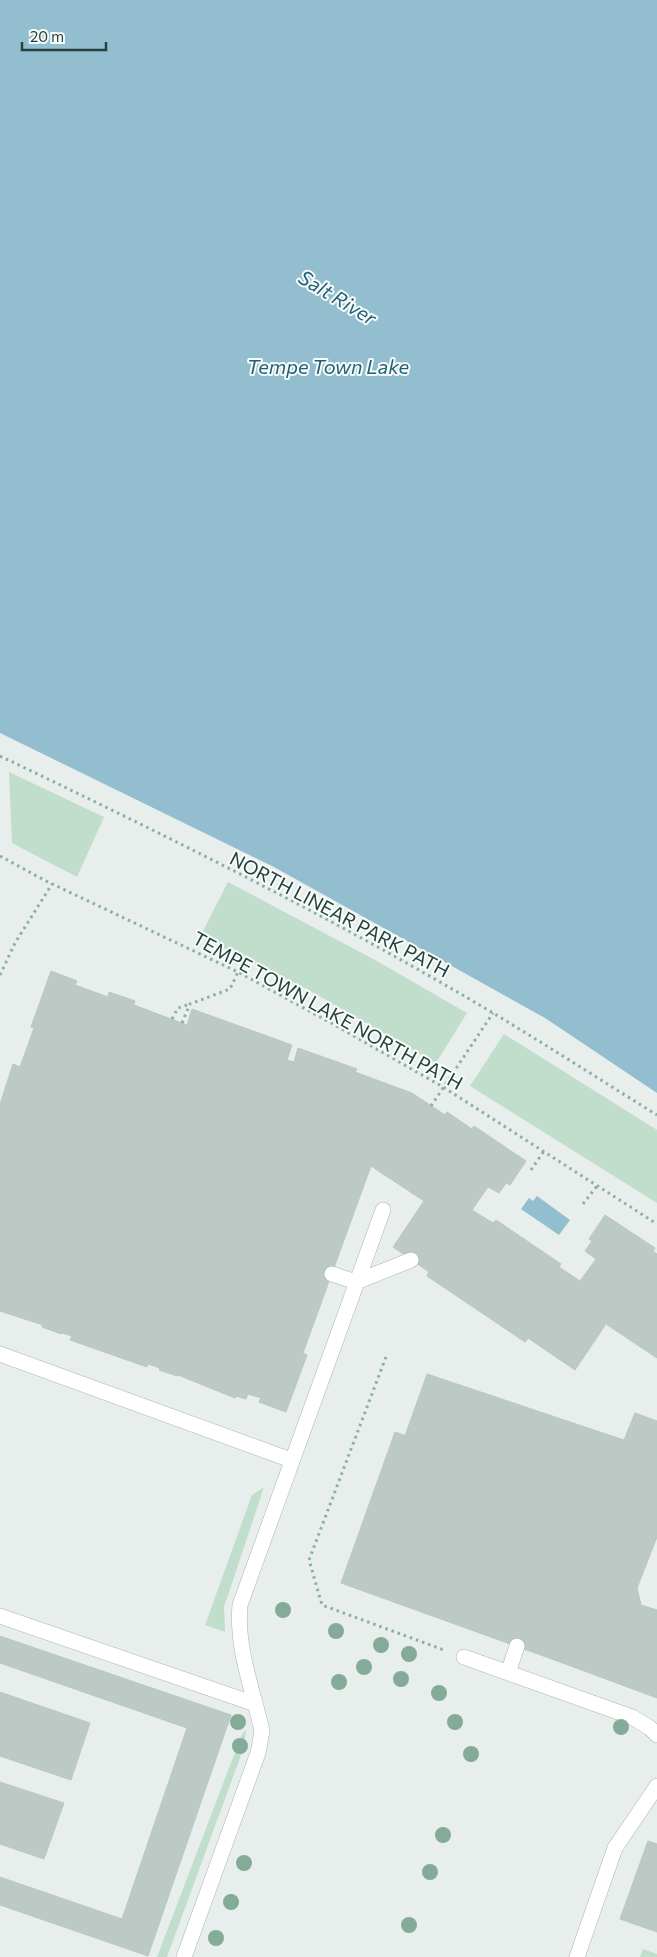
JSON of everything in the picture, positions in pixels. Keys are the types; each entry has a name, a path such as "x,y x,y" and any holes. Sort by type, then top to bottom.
{"street":[{"path":"184,1957 258,1753 262,1731 241,1639 238,1620 240,1606 291,1460 383,1210"},
{"path":"332,1274 356,1282 411,1260"},
{"path":"0,1354 291,1460"},
{"path":"0,1616 255,1704"},
{"path":"508,1673 517,1646"},
{"path":"464,1657 632,1717 650,1728 657,1735"},
{"path":"577,1957 615,1848 657,1786"}],"path":[{"name":"NORTH LINEAR PARK PATH","path":"0,756 148,827 313,913 493,1013 657,1115"},
{"name":"TEMPE TOWN LAKE NORTH PATH","path":"0,856 52,884 238,972 331,1023 443,1087 657,1224"},
{"path":"0,975 15,943 52,884"},
{"path":"172,1020 178,1008 230,989 238,972"},
{"path":"182,1023 190,1004"},
{"path":"431,1106 493,1013"},
{"path":"531,1170 544,1151"},
{"path":"583,1204 597,1186"},
{"path":"386,1357 309,1560 322,1605 464,1657"}],"green space":[{"path":"9,772 104,817 77,877 12,843"},
{"path":"228,882 375,960 467,1013 436,1063 307,989 200,937"},
{"path":"504,1034 657,1130 657,1203 470,1086"},
{"path":"264,1487 224,1607 225,1632 205,1625 252,1495"},
{"path":"246,1730 244,1747 167,1957 157,1957 242,1734"},
{"path":"643,1949 657,1954 657,1957 640,1957"}],"water":[{"name":"Tempe Town Lake","path":"0,0 657,0 657,1093 545,1018 274,867 0,733"},
{"path":"537,1196 570,1220 559,1235 521,1209 529,1198 533,1201"}],"building":[{"path":"51,971 77,981 75,985 108,997 109,992 135,1001 134,1005 187,1025 192,1009 292,1045 287,1060 294,1062 298,1048 357,1069 355,1072 412,1093 445,1115 447,1112 472,1129 474,1126 526,1161 510,1185 506,1183 499,1193 488,1187 472,1210 493,1223 496,1220 561,1264 559,1267 580,1281 596,1259 585,1251 592,1241 589,1239 605,1215 655,1248 653,1251 657,1254 657,1358 606,1324 575,1370 528,1338 525,1342 427,1276 429,1272 393,1247 424,1201 371,1166 303,1353 307,1355 286,1412 259,1402 261,1398 248,1394 246,1399 236,1396 235,1398 178,1375 159,1370 160,1368 148,1364 147,1367 70,1340 72,1336 61,1334 42,1327 43,1325 0,1311 0,1104 13,1064 20,1067 34,1028 31,1027"},
{"path":"427,1374 624,1440 635,1413 657,1421 657,1537 637,1588 641,1605 657,1610 657,1698 560,1662 614,1511 405,1436"},
{"path":"395,1432 614,1511 560,1662 341,1583"},
{"path":"0,1636 231,1715 148,1956 0,1905 0,1877 122,1919 187,1728 0,1663"},
{"path":"0,1692 90,1723 71,1780 0,1756"},
{"path":"0,1782 64,1803 44,1859 0,1844"},
{"path":"648,1841 657,1844 657,1932 620,1919"}],"water label":[{"name":"Salt River","path":"338,297"}]}
